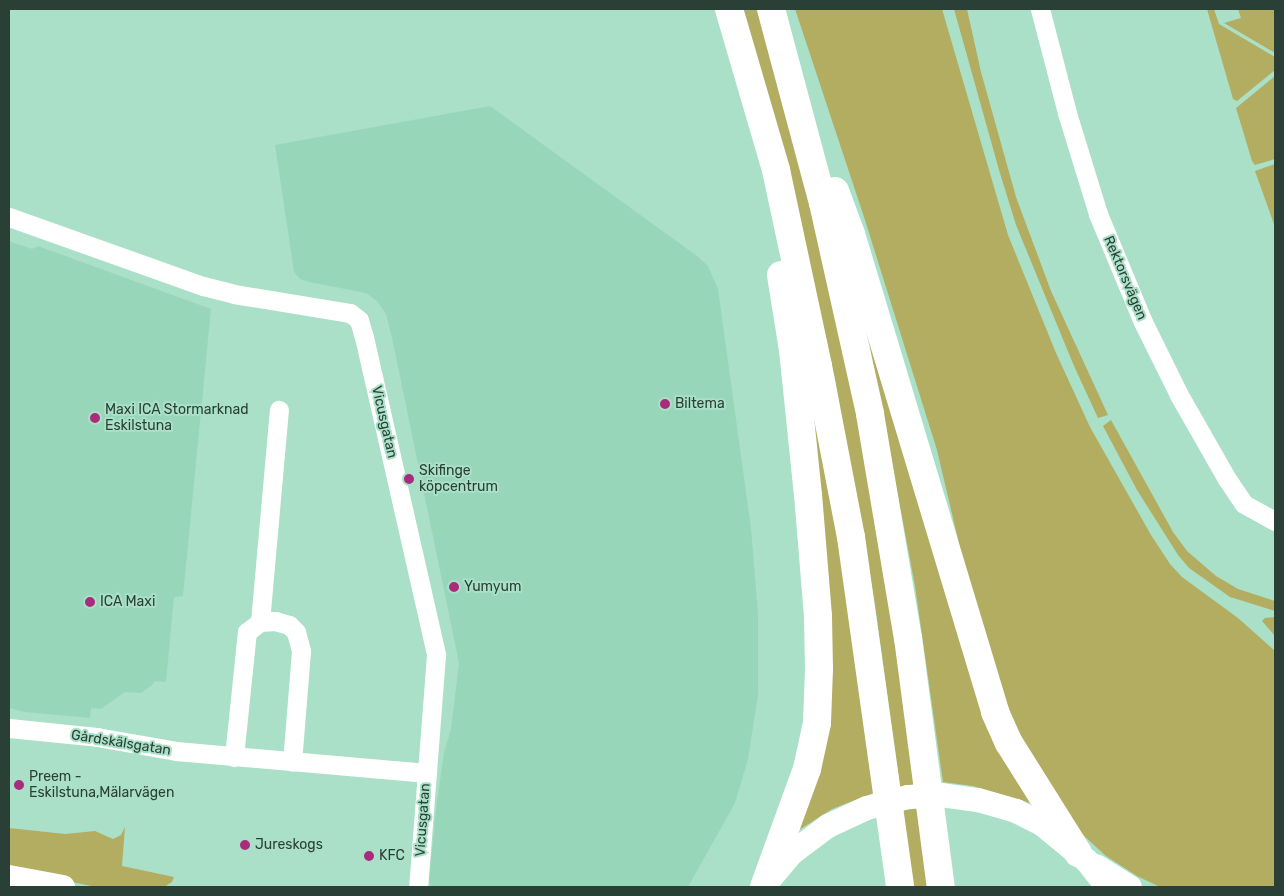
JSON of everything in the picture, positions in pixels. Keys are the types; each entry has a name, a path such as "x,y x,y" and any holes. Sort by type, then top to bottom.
{"highway":[{"path":"729,9 776,170 818,366 851,537 900,887"},
{"path":"771,9 794,90 848,311 888,514 908,638 941,887"},
{"path":"794,90 814,134 851,234 995,712 1009,743 1083,857"},
{"path":"764,887 807,769 817,723 819,669 818,616 804,456 793,350 771,205 776,170"}],"main road":[{"path":"764,887 792,853 828,826 867,808 908,797 941,795 970,799 1016,811 1042,825 1083,857 1130,887"},
{"path":"1083,857 1107,887"},
{"path":"9,877 63,887"}],"street":[{"name":"Rektorsvägen","path":"1040,9 1066,113 1098,214 1139,314 1179,394 1227,479 1244,504 1272,516"},
{"name":"Vicusgatan","path":"9,217 203,286 234,294 350,313 359,320 436,655 436,676 418,887"},
{"path":"260,622 279,410"},
{"path":"234,757 247,632 260,622 275,621 289,625 299,641 301,651 292,762"},
{"name":"Gårdskälsgatan","path":"9,728 97,737 176,751 427,773"}],"shaded area":[{"path":"741,9 760,9 814,209 853,384 891,598 916,784 900,787 875,605 836,384 786,171"},
{"path":"795,9 942,9 1008,235 1056,353 1090,427 1151,535 1170,564 1182,577 1238,618 1275,651 1275,887 1160,887 1137,876 1106,856 1083,835 1053,801 1017,741 965,569 937,450 864,217"},
{"path":"954,9 967,9 981,72 1016,197 1051,291 1108,415 1098,418 1074,366 1016,225"},
{"path":"1207,9 1214,9 1219,24 1275,57 1275,70 1237,101 1233,99"},
{"path":"1238,9 1275,9 1275,53 1224,23 1241,18"},
{"path":"1275,76 1275,159 1255,165 1252,161 1236,108"},
{"path":"490,106 697,256 708,266 718,289 751,528 758,614 758,695 748,759 735,803 688,887 431,887 429,880 437,801 444,753 451,729 459,663 392,338 386,314 377,301 366,293 309,282 300,279 294,272 275,145"},
{"path":"1275,164 1275,227 1255,171"},
{"path":"9,241 32,249 38,246 211,309 183,596 174,597 166,682 155,681 141,693 125,692 101,709 91,708 90,718 25,712 9,708"},
{"path":"860,294 1034,804 973,786 943,782 915,586"},
{"path":"803,359 834,508 876,792 832,809 799,830 814,779"},
{"path":"1111,420 1173,532 1187,551 1216,576 1238,589 1275,601 1275,611 1230,597 1189,568 1178,555 1137,490 1103,426"},
{"path":"1275,617 1275,636 1262,621 1265,618"},
{"path":"922,808 932,887 913,887 903,810"},
{"path":"125,827 122,866 174,877 172,882 164,887 96,887 9,869 9,828 65,834 95,831 113,839 121,835"}],"place":[{"name":"Biltema","path":"665,404"},
{"name":"Maxi ICA Stormarknad Eskilstuna","path":"95,418"},
{"name":"Skifinge köpcentrum","path":"409,479"},
{"name":"Yumyum","path":"454,587"},
{"name":"ICA Maxi","path":"90,602"},
{"name":"Preem - Eskilstuna,Mälarvägen","path":"19,785"},
{"name":"Jureskogs","path":"245,845"},
{"name":"KFC","path":"369,856"}]}
